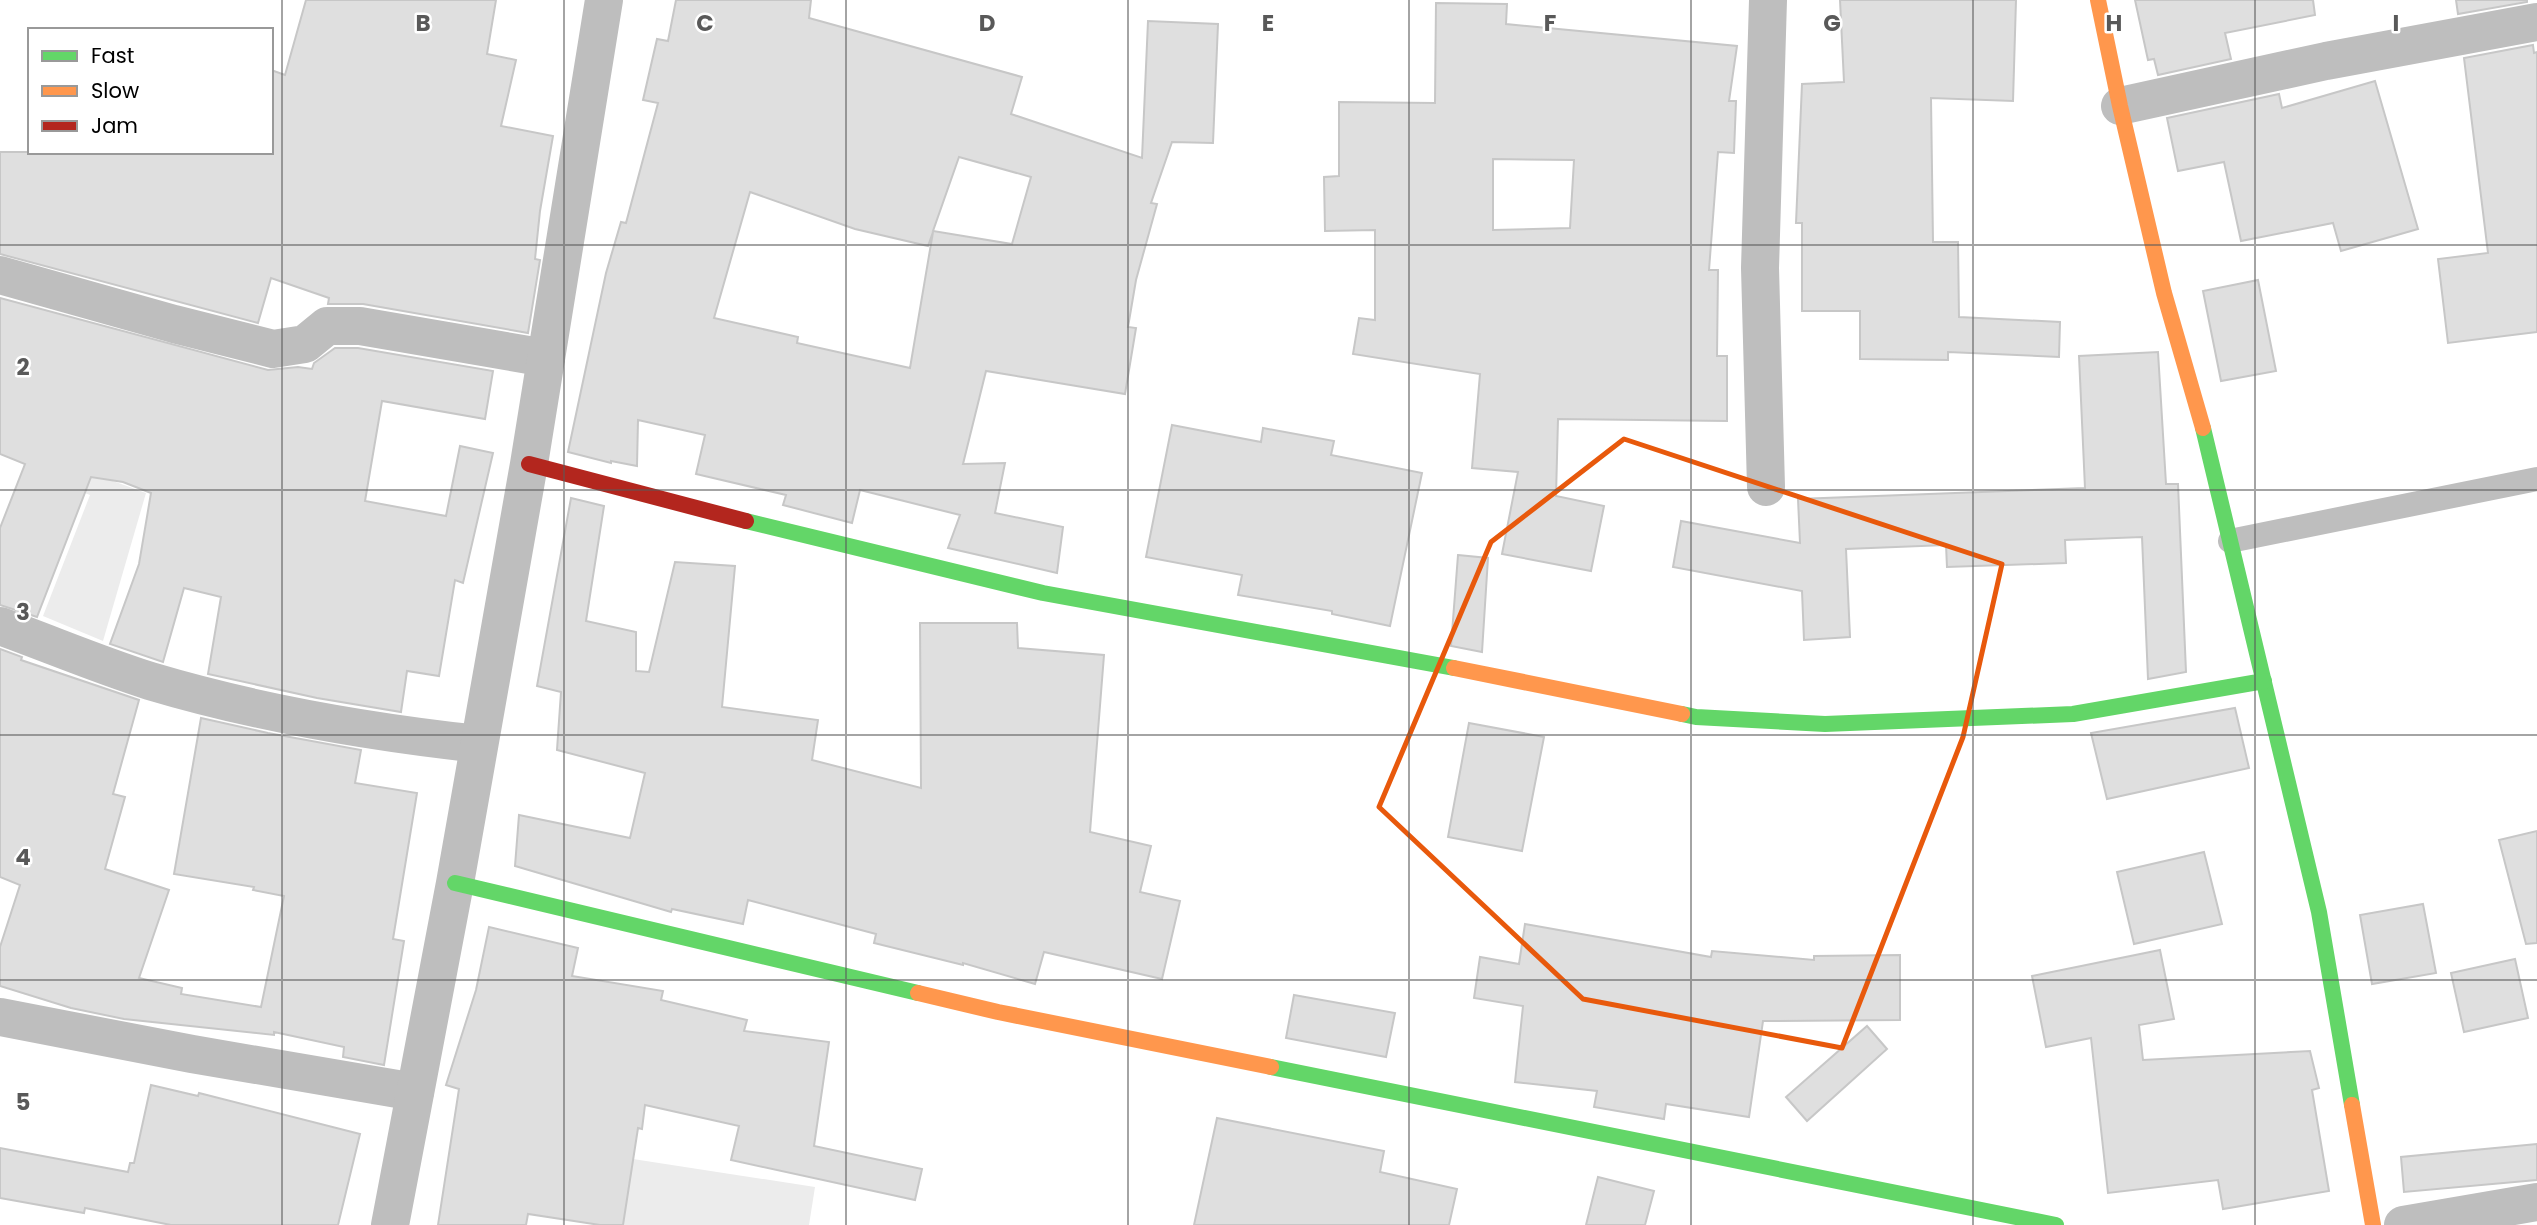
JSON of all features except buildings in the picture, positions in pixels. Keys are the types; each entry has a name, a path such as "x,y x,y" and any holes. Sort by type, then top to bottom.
{"street":[{"path":"390,1225 455,883 529,464 604,0"},
{"path":"1766,487 1760,268 1768,0"},
{"path":"2098,0 2164,293 2205,436 2319,912 2373,1225"},
{"path":"2120,106 2326,61 2537,22"},
{"path":"0,275 273,349 305,344 327,326 359,326 546,358"},
{"path":"529,464 784,531 1043,593 1392,656 1696,717 1825,723 2073,714 2264,681"},
{"path":"0,626 150,681 256,707 385,733 479,744"},
{"path":"455,883 998,1012 2056,1225"},
{"path":"0,1017 192,1054 415,1092"},
{"path":"2403,1225 2537,1202"}],"lane":[{"path":"2230,541 2537,479"}],"highlighted area":[{"path":"1624,439 2002,564 1963,737 1842,1048 1583,999 1379,807 1491,542"}],"shaded area":[{"path":"69,465 146,493 103,641 43,616 90,495 63,485"},
{"path":"633,1159 815,1187 809,1225 623,1225"}],"traffic: fast":[{"path":"2203,428 2319,912 2352,1105"},
{"path":"746,521 1043,593 1454,668"},
{"path":"1682,714 1825,724 2073,714 2264,681"},
{"path":"455,883 918,993"},
{"path":"1271,1067 2056,1225"}],"traffic: slow":[{"path":"2098,0 2164,293 2203,428"},
{"path":"1454,668 1682,714"},
{"path":"918,993 998,1012 1271,1067"},
{"path":"2352,1105 2373,1225"}],"traffic: jam":[{"path":"529,464 746,521"}]}
